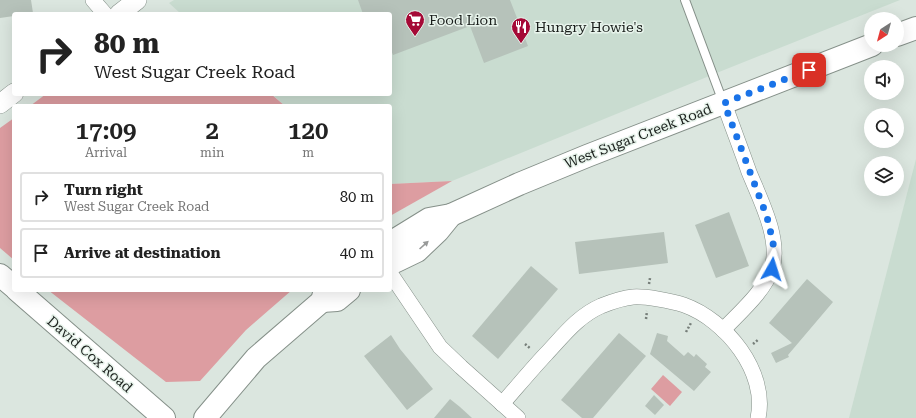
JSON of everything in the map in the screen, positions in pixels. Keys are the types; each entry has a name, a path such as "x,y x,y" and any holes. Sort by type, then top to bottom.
{"main road":[{"path":"904,32 916,28"},
{"name":"West Sugar Creek Road","path":"392,242 429,219 451,215 534,178 864,48"},
{"name":"West Sugar Creek Road","path":"392,263 417,251 438,231 451,215"},
{"path":"0,275 12,285"},
{"name":"David Cox Road","path":"19,292 164,418"},
{"path":"205,418 256,358 323,295 337,300 347,292"}],"street":[{"path":"93,0 103,12"},
{"path":"122,12 137,0"},
{"path":"0,104 12,95"},
{"path":"723,330 762,286 772,269 774,255 773,242 767,217 724,103"},
{"path":"392,276 440,346 518,418"},
{"path":"502,404 565,333 582,317 599,307 617,300 634,297 661,300 684,305 705,316 723,330 743,353 752,369 759,389 760,407 758,418"}],"lane":[{"path":"685,0 724,103"}],"shaded area":[{"path":"174,0 900,0 870,12 864,12 864,14 452,181 392,184 392,104 283,104 274,96 392,96 392,12 179,12 169,3"},
{"path":"43,96 273,96 283,104 33,104"},
{"path":"12,119 12,258 0,248 0,128"},
{"path":"916,159 916,418 849,418"},
{"path":"452,181 392,215 392,184"},
{"path":"51,292 290,292 246,330 200,381 166,382"},
{"path":"663,375 682,392 670,406 651,389"}],"building":[{"path":"0,0 31,0 33,12 12,12 12,16 0,18"},
{"name":"Food Lion","path":"358,0 510,0 528,46 484,63 470,26 393,55 392,12 362,12"},
{"path":"729,212 749,266 716,278 695,225"},
{"path":"664,232 668,263 579,274 575,242"},
{"path":"531,266 558,289 498,359 472,336"},
{"path":"807,279 833,302 788,355 789,357 776,363 771,353 792,343 769,323"},
{"path":"619,333 646,356 593,418 582,418 561,400"},
{"path":"657,333 668,336 667,341 684,356 688,352 694,357 696,354 707,364 705,367 711,372 694,391 650,354"},
{"path":"391,335 400,349 433,389 407,410 364,356"},
{"path":"654,395 664,405 655,415 645,406"},
{"path":"450,399 460,407 472,418 434,418"}],"place":[{"name":"Food Lion","path":"415,37"},
{"name":"Hungry Howie's","path":"521,44"}],"route":[{"path":"772,269 774,255 773,242 767,217 724,103 809,70"}]}
